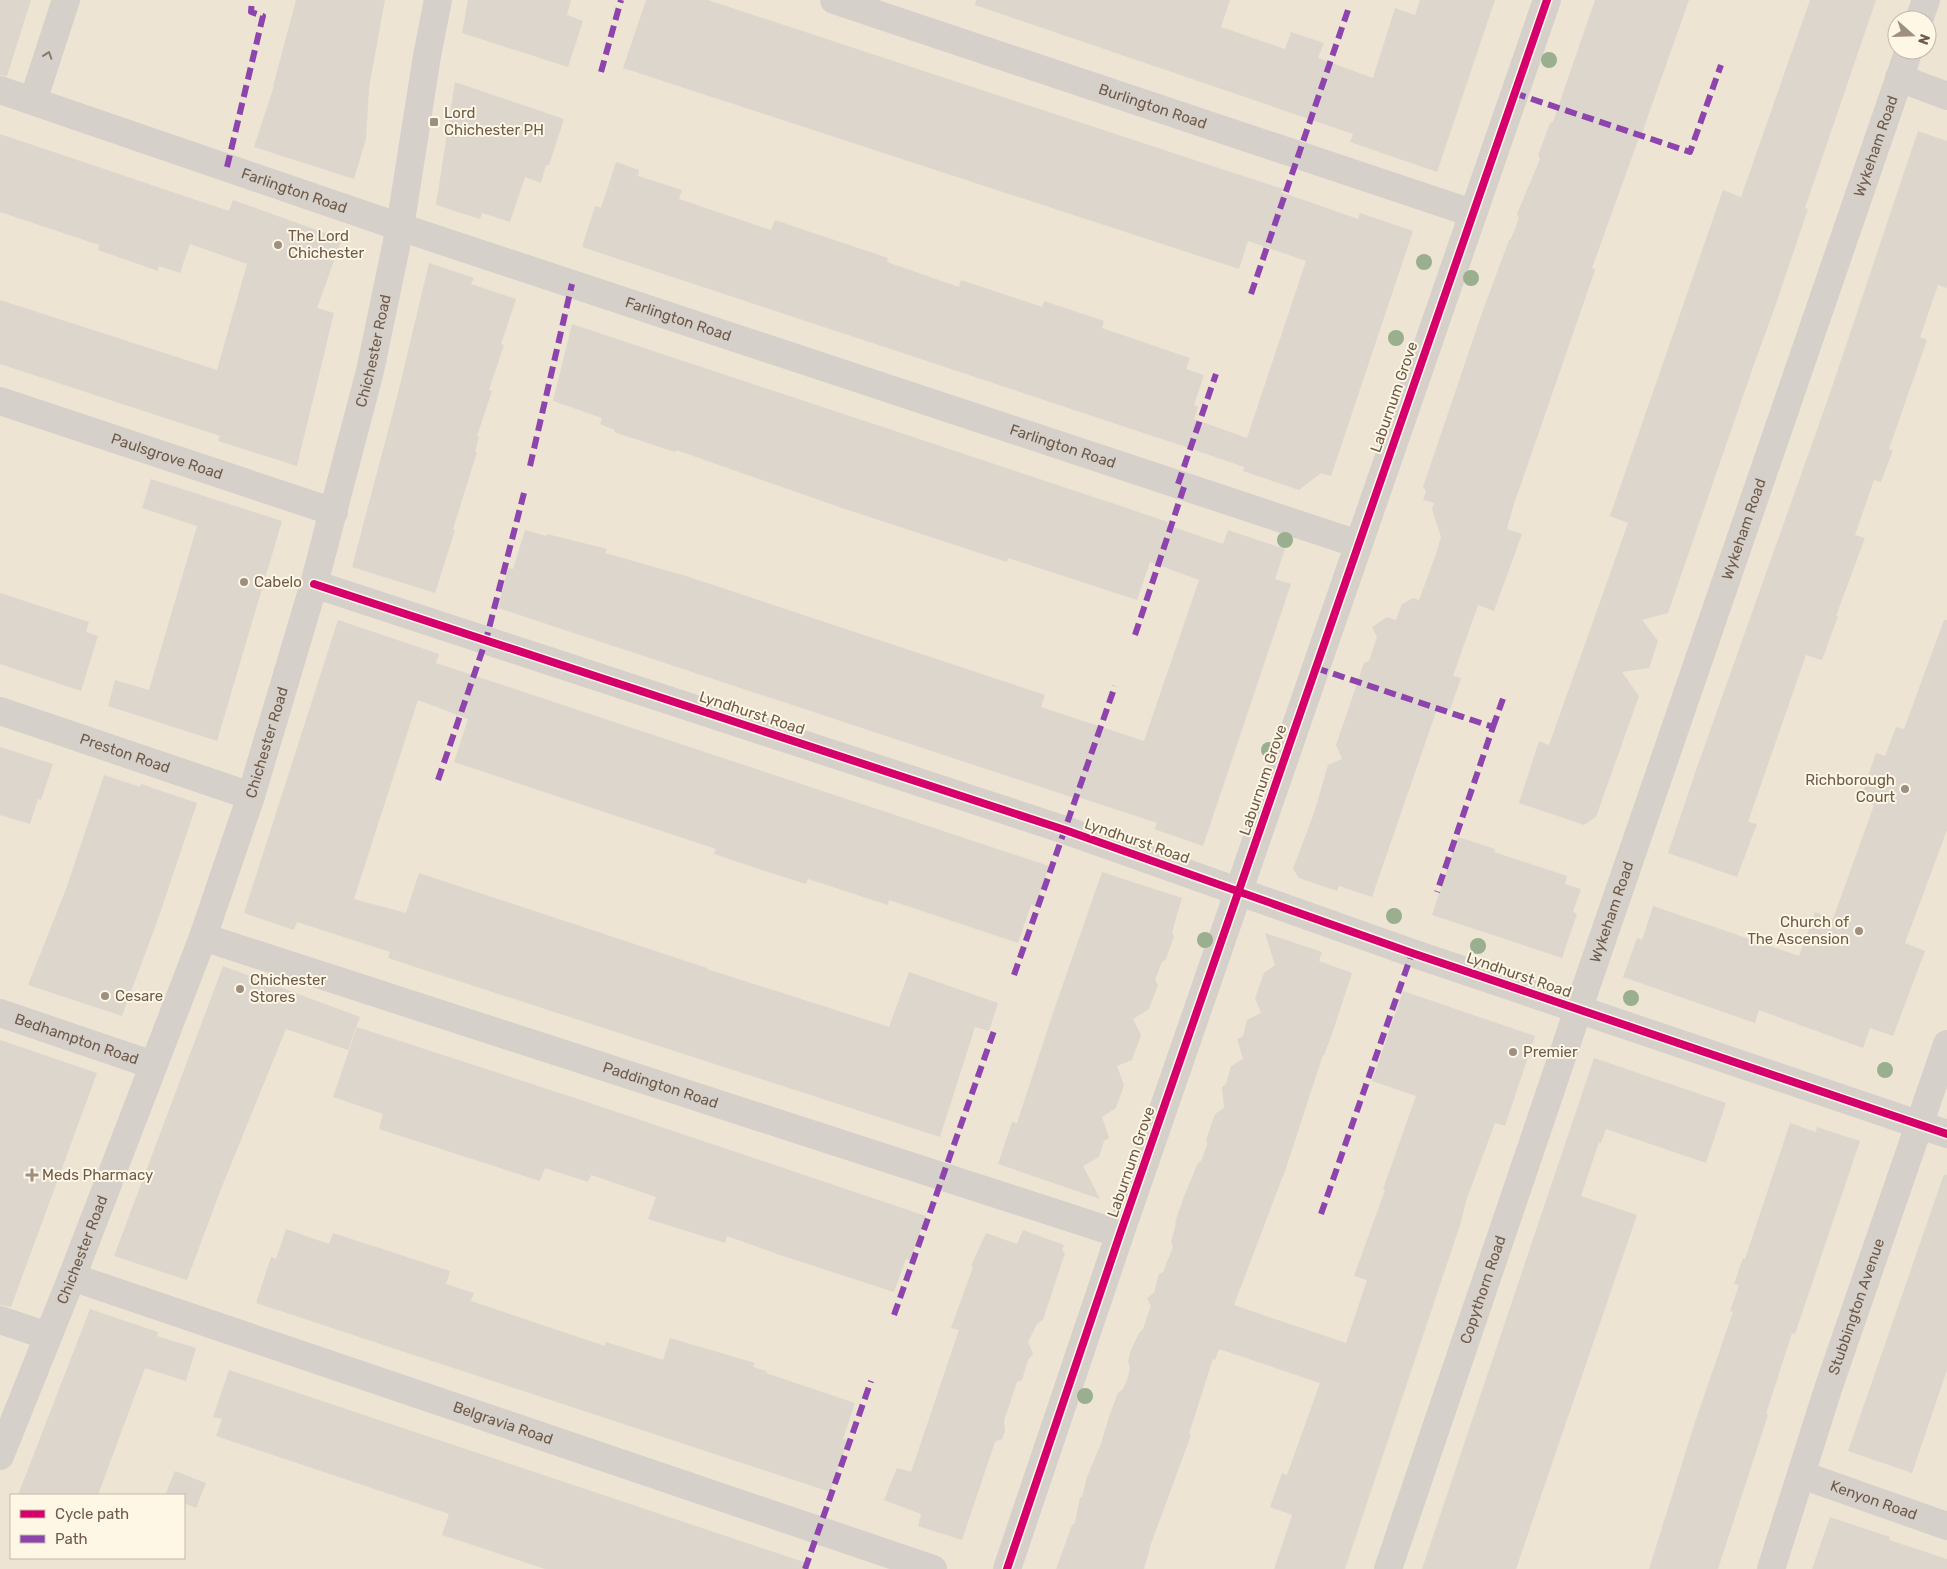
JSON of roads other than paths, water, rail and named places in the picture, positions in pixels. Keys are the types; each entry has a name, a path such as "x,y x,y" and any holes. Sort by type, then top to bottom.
{"street":[{"path":"33,101 66,0"},
{"name":"Chichester Road","path":"0,1456 72,1278 203,937 251,796 314,584 370,371 400,226 427,56 438,0"},
{"name":"Burlington Road","path":"834,0 1472,213"},
{"name":"Laburnum Grove","path":"1007,1569 1120,1234 1240,892 1358,544 1547,0"},
{"name":"Wykeham Road","path":"1578,1010 1905,60"},
{"path":"1899,78 1947,96"},
{"name":"Farlington Road","path":"0,90 400,226 1358,544"},
{"name":"Paulsgrove Road","path":"0,401 334,512"},
{"name":"Lyndhurst Road","path":"314,584 1065,830 1578,1010 1947,1134"},
{"name":"Preston Road","path":"0,711 251,796"},
{"name":"Paddington Road","path":"203,937 1120,1234"},
{"name":"Copythorn Road","path":"1388,1569 1578,1010"},
{"name":"Bedhampton Road","path":"0,1013 153,1065"},
{"name":"Stubbington Avenue","path":"1771,1569 1828,1389 1947,1044"},
{"name":"Belgravia Road","path":"72,1278 933,1569"},
{"path":"0,1320 48,1336"},
{"name":"Kenyon Road","path":"1802,1475 1947,1526"}],"place":[{"name":"Lord Chichester PH","path":"434,122"},
{"name":"The Lord Chichester","path":"278,245"},
{"name":"Cabelo","path":"244,582"},
{"name":"Richborough Court","path":"1905,789"},
{"name":"Church of The Ascension","path":"1859,931"},
{"name":"Chichester Stores","path":"240,989"},
{"name":"Cesare","path":"105,996"},
{"name":"Premier","path":"1513,1052"},
{"name":"Meds Pharmacy","path":"32,1175"}]}
